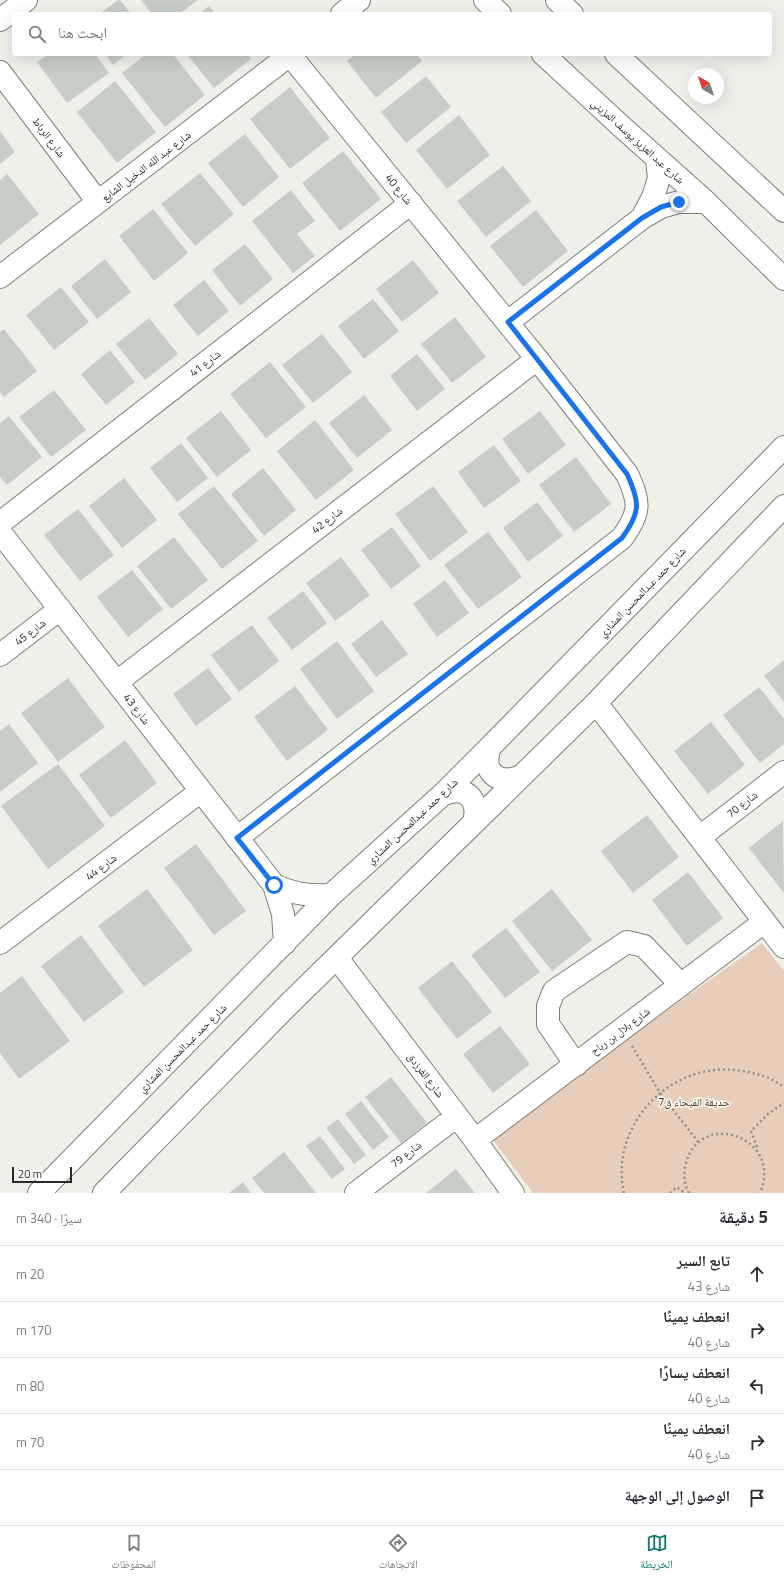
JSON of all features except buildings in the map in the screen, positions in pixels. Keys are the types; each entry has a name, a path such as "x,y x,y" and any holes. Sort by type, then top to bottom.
{"street":[{"path":"0,20 26,0"},
{"path":"344,12 359,0"},
{"path":"485,0 498,12"},
{"path":"557,0 570,12"},
{"name":"شارع عبد الله الدخيل الشايع","path":"0,277 289,56"},
{"name":"شارع 40","path":"237,838 622,538 633,523 637,509 636,492 627,474 537,358 291,56"},
{"name":"شارع عبد العزيز يوسف المزيني","path":"545,56 706,202 784,279"},
{"path":"618,56 784,211"},
{"name":"شارع الرباط","path":"0,72 98,202"},
{"path":"642,218 653,197 659,178 657,159"},
{"path":"508,322 642,218 661,207 679,202 706,202"},
{"name":"شارع 41","path":"0,523 411,203"},
{"name":"شارع 42","path":"117,682 537,358"},
{"name":"شارع حمد عبدالمحسن المشاري","path":"39,1193 331,895 442,795 784,447"},
{"path":"104,1193 288,1005 596,703 784,506"},
{"name":"شارع 43","path":"0,532 274,885 283,914 285,943"},
{"name":"شارع 45","path":"0,655 60,609"},
{"path":"596,703 784,948"},
{"path":"490,747 487,756 488,766 494,775 502,780 512,780 521,776"},
{"name":"شارع 70","path":"700,837 784,772"},
{"name":"شارع 44","path":"0,943 201,791"},
{"path":"442,795 451,791 461,791 469,796 475,803 476,812 474,822"},
{"path":"274,885 302,895 331,895"},
{"name":"شارع بلال بن رباح","path":"475,1140 764,922"},
{"path":"576,1065 548,1024 548,1006 554,991 627,942 644,946 681,985"},
{"name":"شارع الفرزدق","path":"336,958 457,1116 513,1193"},
{"name":"شارع 79","path":"356,1193 457,1116"}],"path":[{"path":"622,1030 660,1093 699,1143"},
{"path":"624,1193 622,1163 630,1131 648,1104 660,1093 675,1083 692,1075 710,1070 728,1069 746,1071 764,1076 784,1087"},
{"path":"760,1193 764,1182 764,1162 751,1131 768,1114 784,1103"},
{"path":"689,1193 684,1179 688,1156 699,1143 709,1136 727,1133 744,1138 758,1150"},
{"path":"670,1193 677,1187 685,1193"}],"green space":[{"name":"حديقة الفيحاء ق7","path":"762,943 784,971 784,1193 533,1193 490,1136"}],"route":[{"path":"274,885 237,838 622,538 633,523 637,509 636,492 627,474 508,322 642,218 661,207 679,202"}]}
